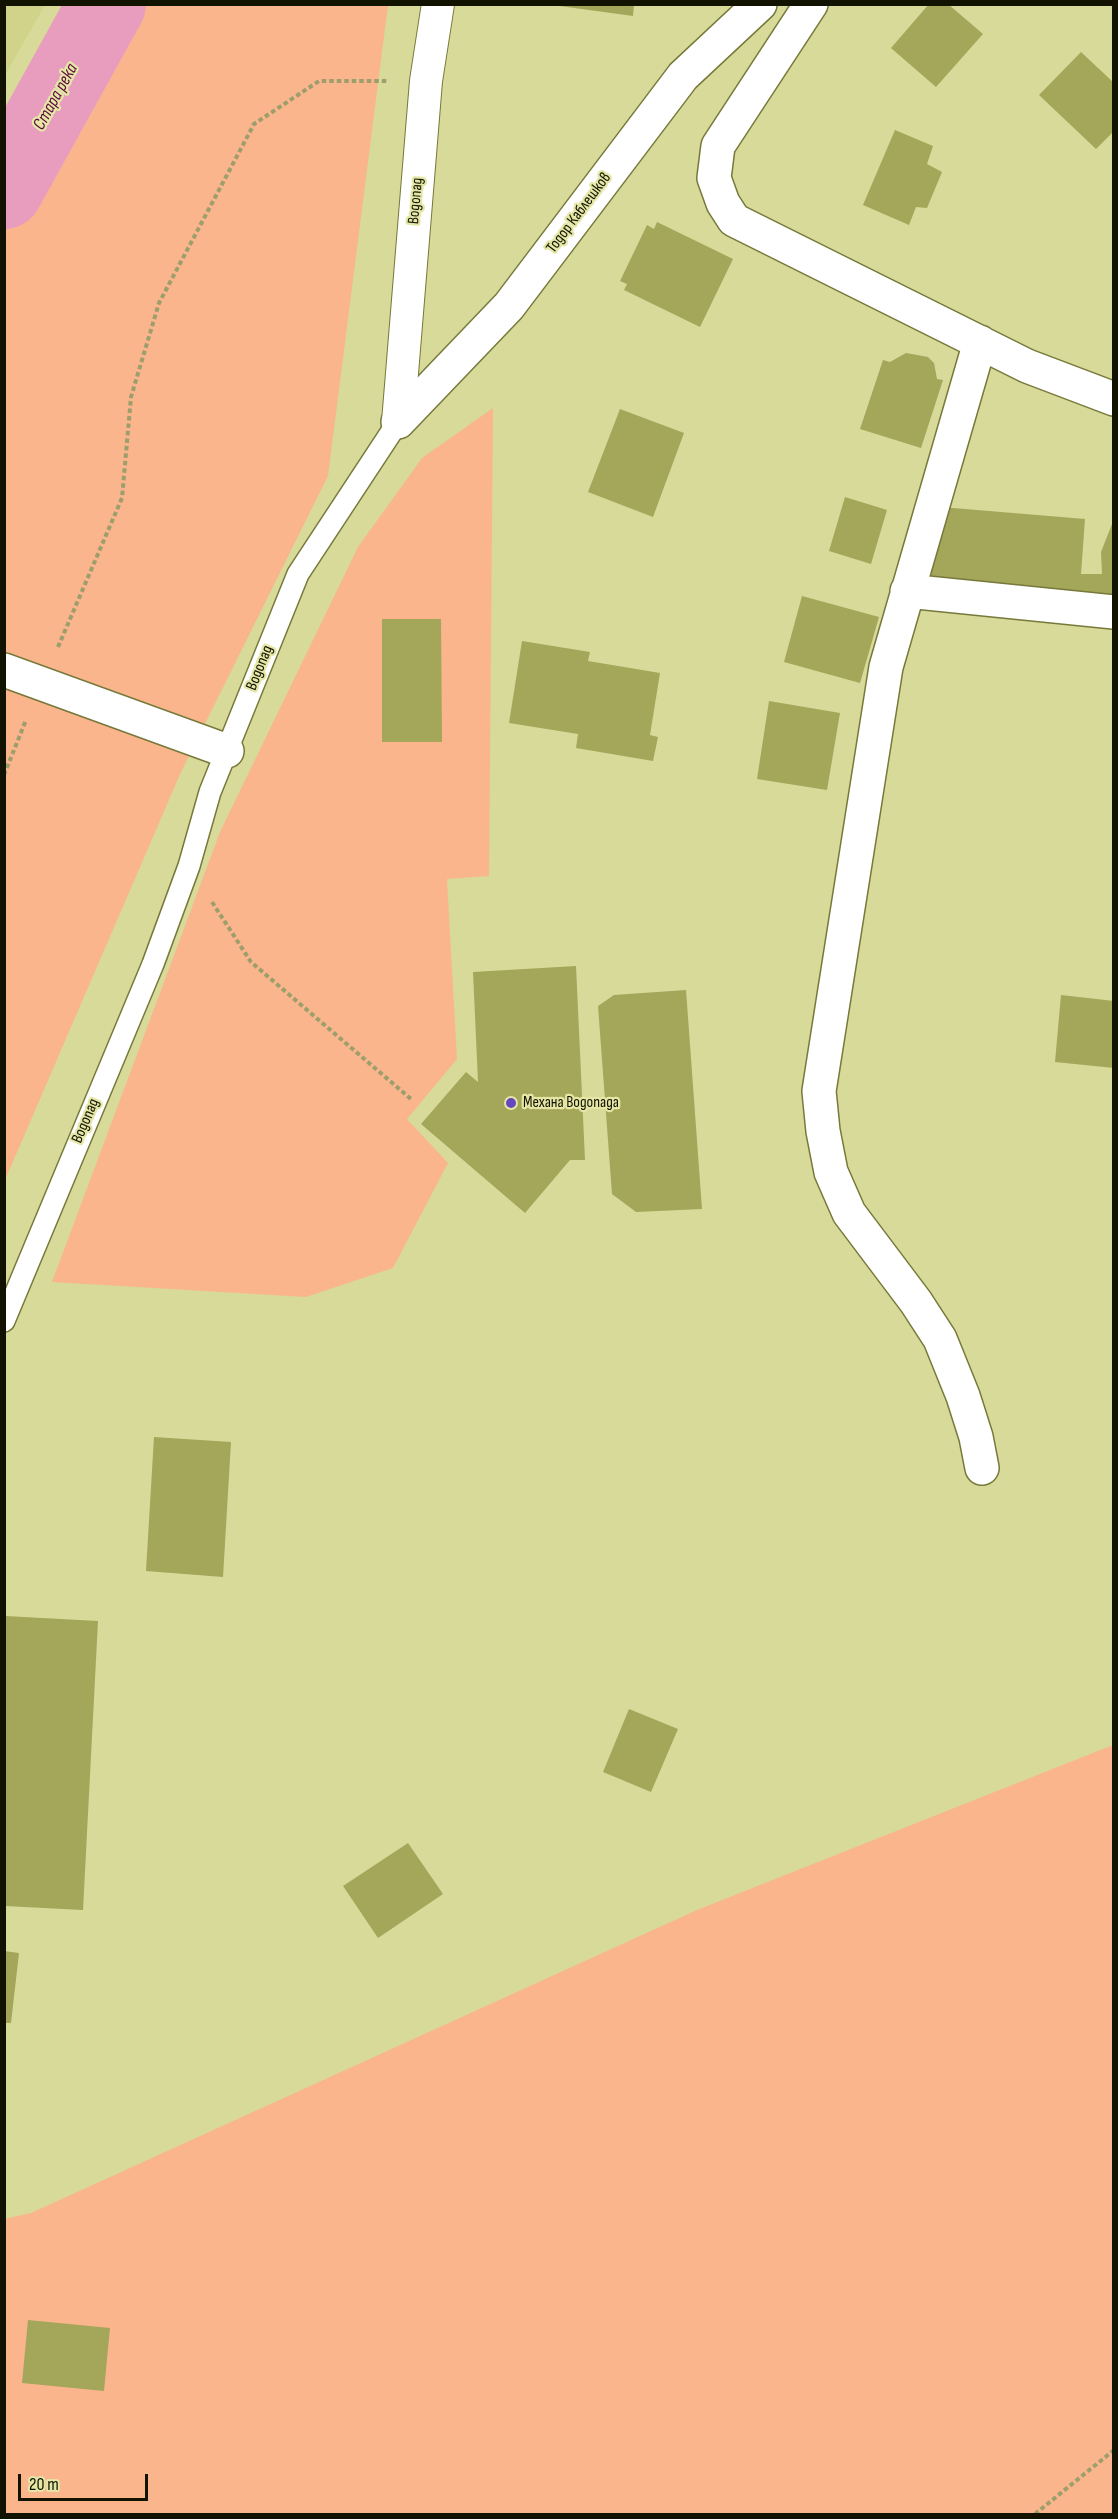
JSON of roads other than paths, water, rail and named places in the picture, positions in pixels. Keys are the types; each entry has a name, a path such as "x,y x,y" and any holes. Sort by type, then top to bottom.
{"street":[{"name":"Водопад","path":"398,423 426,81 438,4"},
{"name":"Тодор Каблешков","path":"398,423 509,306 683,76 760,4"},
{"path":"811,4 718,146 714,178 723,203 734,220 761,235 874,287 1027,366 1113,399"},
{"path":"980,342 886,667 819,1091 822,1131 831,1172 849,1213 916,1302 940,1339 963,1396 982,1468"},
{"path":"907,591 1113,612"},
{"path":"4,670 227,751"}],"lane":[{"name":"Водопад","path":"4,1321 153,963 189,866 210,792 298,574 398,423"}],"waterway":[{"name":"Стара река","path":"4,190 107,4"}],"place":[{"name":"Механа Водопада","path":"511,1103"}]}
